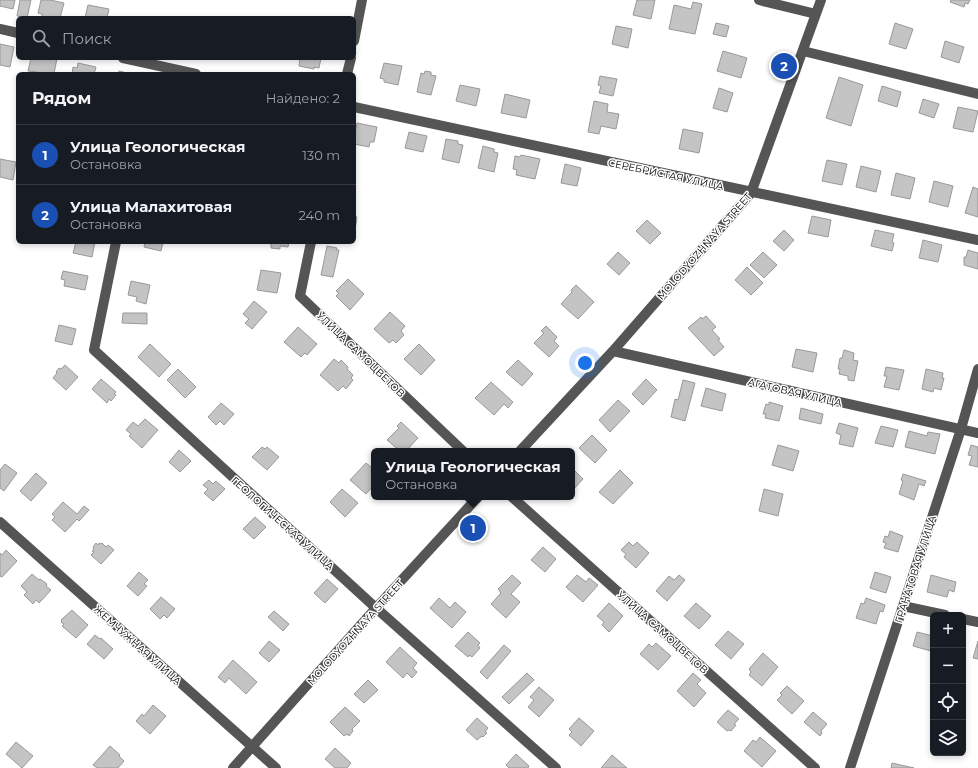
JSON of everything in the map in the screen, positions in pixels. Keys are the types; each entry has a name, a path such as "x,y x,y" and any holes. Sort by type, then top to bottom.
{"street":[{"path":"356,31 362,0"},
{"path":"759,0 816,14"},
{"name":"MOLODYOZHNAYA STREET","path":"523,448 613,351 751,193 821,0"},
{"path":"0,29 16,33"},
{"path":"803,51 978,94"},
{"path":"128,60 151,69 178,72"},
{"path":"347,72 350,60"},
{"name":"СЕРЕБРИСТАЯ УЛИЦА","path":"356,108 978,240"},
{"name":"ГЕОЛОГИЧЕСКАЯ УЛИЦА","path":"116,244 94,350 376,608 556,768"},
{"name":"УЛИЦА САМОЦВЕТОВ","path":"311,244 300,296 460,448"},
{"name":"АГАТОВАЯ УЛИЦА","path":"613,351 978,433"},
{"name":"ГРАНАТОВАЯ УЛИЦА","path":"850,768 961,429 978,369"},
{"name":"MOLODYOZHNAYA STREET","path":"234,768 376,608 475,500"},
{"name":"УЛИЦА САМОЦВЕТОВ","path":"515,500 815,768"},
{"name":"ЖЕМЧУЖНАЯ УЛИЦА","path":"0,522 276,768"},
{"path":"904,606 931,612"},
{"path":"966,620 978,622"}],"building":[{"path":"0,0 15,0 13,9 0,6"},
{"path":"20,0 31,0 27,16 17,16"},
{"path":"41,0 64,3 61,16 42,16 42,14 38,13"},
{"path":"637,0 655,0 651,19 633,15"},
{"path":"951,0 970,0 968,4 965,3 964,7 950,2"},
{"path":"693,2 702,4 695,34 669,29 674,5 691,9"},
{"path":"88,5 109,9 107,16 85,16"},
{"path":"716,23 729,26 726,37 713,34"},
{"path":"895,23 913,29 906,49 889,44"},
{"path":"616,26 632,29 628,48 612,44"},
{"path":"945,41 964,47 959,63 941,57"},
{"path":"0,44 14,47 10,67 0,65"},
{"path":"723,51 747,58 741,78 717,71"},
{"path":"31,60 57,60 54,72 28,71"},
{"path":"300,60 321,60 319,68 314,67 314,69 299,66"},
{"path":"78,63 96,67 95,72 72,72 73,67 77,68"},
{"path":"384,63 402,66 398,85 384,82 384,79 380,78"},
{"path":"425,71 431,72 431,75 436,76 431,95 417,92 421,73 424,74"},
{"path":"600,76 617,79 613,96 599,93 601,86 598,85"},
{"path":"839,77 863,85 851,126 826,118"},
{"path":"460,85 480,89 476,106 456,101"},
{"path":"882,86 901,92 897,107 878,101"},
{"path":"719,88 733,93 727,112 713,108"},
{"path":"505,94 530,100 526,118 501,113"},
{"path":"923,99 939,104 934,118 919,113"},
{"path":"594,101 608,104 607,112 619,114 616,129 601,126 599,134 588,132"},
{"path":"958,107 978,111 973,132 953,128"},
{"path":"357,123 377,127 374,142 370,142 369,147 356,144"},
{"path":"683,129 703,133 699,153 679,149"},
{"path":"409,132 427,136 423,152 405,148"},
{"path":"446,139 458,141 458,144 463,145 459,163 442,159"},
{"path":"483,146 494,149 494,152 498,153 494,172 478,168"},
{"path":"521,155 540,159 535,179 516,175 517,170 513,169 515,156 520,157"},
{"path":"0,159 16,162 13,180 0,177"},
{"path":"827,160 847,164 842,185 822,181"},
{"path":"565,164 581,168 577,186 561,183"},
{"path":"861,166 881,171 876,192 856,187"},
{"path":"896,173 915,178 910,199 891,195"},
{"path":"934,181 953,186 948,207 929,202"},
{"path":"973,187 978,189 978,217 965,213"},
{"path":"812,216 831,220 828,237 808,233"},
{"path":"647,220 661,233 650,244 636,231"},
{"path":"784,230 794,240 784,251 773,241"},
{"path":"875,230 894,234 892,251 871,246"},
{"path":"923,240 942,245 938,262 919,258"},
{"path":"75,244 95,244 92,257 73,253"},
{"path":"145,244 163,244 161,251 144,247"},
{"path":"271,244 289,244 288,247 280,246 280,249 271,248"},
{"path":"327,246 337,248 336,250 339,250 333,277 321,275"},
{"path":"968,250 978,253 978,269 964,265 964,257 966,257"},
{"path":"618,252 630,263 619,275 607,264"},
{"path":"763,252 777,265 764,278 750,265"},
{"path":"747,267 763,283 751,295 735,280"},
{"path":"261,270 281,273 277,293 257,290"},
{"path":"63,271 88,276 85,290 64,286 65,280 61,279"},
{"path":"348,279 364,294 350,310 336,296 339,293 336,291"},
{"path":"131,281 150,285 146,304 136,301 137,297 128,295"},
{"path":"576,285 594,302 578,319 561,304"},
{"path":"254,301 267,312 252,329 245,323 249,319 243,314"},
{"path":"390,312 405,326 401,331 404,335 396,343 393,340 389,343 374,329"},
{"path":"123,313 147,313 147,324 122,323"},
{"path":"706,316 716,327 712,330 720,339 718,340 724,347 714,356 688,328 701,317 702,319"},
{"path":"59,325 76,329 72,345 55,341"},
{"path":"546,326 557,337 554,341 559,346 549,357 534,343 544,333 541,331"},
{"path":"298,327 317,344 307,355 305,353 301,357 284,342"},
{"path":"150,344 171,364 159,377 138,357"},
{"path":"419,344 435,360 421,375 404,359"},
{"path":"796,349 817,353 813,372 792,367"},
{"path":"844,350 854,353 853,360 858,361 854,381 848,380 848,376 839,374 840,369 838,369 840,358 842,358"},
{"path":"334,359 339,363 341,360 353,375 351,378 353,380 346,389 343,386 338,391 320,375"},
{"path":"518,360 533,374 522,386 506,372"},
{"path":"65,365 78,377 66,390 53,378 59,368 61,369"},
{"path":"886,367 904,370 899,390 884,387 887,376 884,376"},
{"path":"178,369 196,387 185,398 167,380"},
{"path":"926,369 943,373 942,378 944,378 941,390 934,388 933,392 922,389"},
{"path":"101,379 116,392 114,394 116,395 111,401 109,399 107,403 92,389"},
{"path":"646,379 657,390 643,405 632,394"},
{"path":"683,380 695,383 685,421 671,417 675,399 678,400"},
{"path":"491,382 513,402 508,408 504,404 494,415 475,398"},
{"path":"706,388 726,394 722,411 701,406"},
{"path":"618,400 630,411 610,432 599,420"},
{"path":"769,402 783,406 779,421 765,418 766,414 763,414 766,404 769,405"},
{"path":"221,403 234,414 224,425 220,421 216,425 208,417"},
{"path":"801,408 823,414 821,424 799,419"},
{"path":"145,419 158,430 142,448 129,436 131,434 126,430 133,422 138,426"},
{"path":"401,422 418,438 409,448 396,448 387,440 399,428 397,426"},
{"path":"839,423 858,428 853,447 839,444 841,435 836,433"},
{"path":"881,426 898,430 893,447 875,443"},
{"path":"909,431 927,436 928,432 940,434 935,454 905,447"},
{"path":"592,435 607,450 595,463 579,448"},
{"path":"778,445 799,451 793,471 772,465"},
{"path":"971,445 978,447 978,467 969,465 972,456 968,455"},
{"path":"262,447 265,449 267,447 279,457 267,470 252,457"},
{"path":"179,450 191,461 180,472 169,462"},
{"path":"366,463 371,467 371,488 366,494 350,480"},
{"path":"5,464 17,473 4,491 0,488 0,470"},
{"path":"620,470 633,483 613,504 599,492"},
{"path":"575,471 583,479 575,488"},
{"path":"36,473 47,483 31,501 20,491"},
{"path":"903,474 926,481 924,486 919,484 914,500 899,494 903,481 901,480"},
{"path":"209,480 213,484 216,481 225,489 213,501 204,493 208,489 203,485"},
{"path":"342,489 358,503 345,517 330,502"},
{"path":"764,489 783,494 778,516 759,511"},
{"path":"63,502 77,514 84,506 89,510 79,521 77,519 65,532 52,520 55,517 52,514"},
{"path":"255,517 266,527 254,539 243,529"},
{"path":"890,531 903,536 898,552 884,548 886,543 883,542 885,536 888,537"},
{"path":"629,542 633,546 637,542 649,553 636,568 624,557 626,554 621,550"},
{"path":"96,543 98,545 99,543 102,543 106,547 108,545 114,550 101,564 91,555 94,552 92,551"},
{"path":"543,547 556,559 545,572 531,560"},
{"path":"6,550 17,561 2,577 0,576 0,553 2,555"},
{"path":"139,572 148,580 144,584 147,586 138,596 127,586"},
{"path":"875,572 891,577 886,593 870,588"},
{"path":"32,574 47,584 46,586 51,590 39,603 36,600 33,604 24,595 27,592 21,586"},
{"path":"512,575 521,583 511,594 520,602 506,618 491,604 501,593 498,589"},
{"path":"577,575 586,582 589,578 598,585 583,602 566,587"},
{"path":"679,575 685,580 667,601 656,591 669,576 674,580"},
{"path":"931,575 956,582 954,592 949,590 947,597 927,592"},
{"path":"327,579 338,589 325,603 314,593"},
{"path":"161,597 175,609 167,618 164,615 160,619 150,609"},
{"path":"439,598 450,608 455,602 466,612 452,628 430,608"},
{"path":"866,598 885,605 883,612 880,611 876,624 856,618 861,603 864,604"},
{"path":"609,603 623,616 609,632 602,625 604,622 597,616"},
{"path":"696,603 711,616 699,629 684,616"},
{"path":"72,610 88,625 76,638 62,626 64,624 61,622 61,620"},
{"path":"274,611 289,624 283,631 268,617"},
{"path":"728,631 744,644 731,659 715,645"},
{"path":"468,632 480,643 478,645 480,648 472,657 469,655 468,657 455,646"},
{"path":"917,632 930,635 930,651 913,646"},
{"path":"95,635 100,639 101,638 113,649 104,659 87,644"},
{"path":"269,641 280,650 269,662 259,653"},
{"path":"978,641 978,659 973,658"},
{"path":"656,643 671,656 658,670 640,654 649,644 652,647"},
{"path":"504,645 511,651 487,679 480,672"},
{"path":"400,647 417,663 413,668 417,672 412,678 407,673 403,678 386,662"},
{"path":"763,653 778,667 762,686 749,675 751,672 749,669"},
{"path":"233,660 257,682 246,694 229,678 225,683 218,677"},
{"path":"527,673 534,680 509,704 502,697"},
{"path":"693,673 701,680 697,684 706,693 694,707 677,691"},
{"path":"368,680 378,690 364,703 354,694"},
{"path":"787,686 804,701 792,714 777,700 782,695 780,693"},
{"path":"539,687 554,700 539,717 528,707 534,700 530,697"},
{"path":"153,705 166,716 150,734 136,721 142,714 144,716"},
{"path":"345,707 360,721 352,729 353,731 349,736 347,734 344,736 330,722"},
{"path":"728,710 739,719 734,724 736,725 731,731 727,731 717,722"},
{"path":"813,712 827,724 821,731 822,733 820,736 804,722"},
{"path":"477,718 488,728 485,732 487,733 477,740 466,730"},
{"path":"579,718 594,731 581,746 569,735 572,732 569,729"},
{"path":"760,737 776,751 762,767 744,751 753,740 756,742"},
{"path":"16,742 33,756 22,768 6,754"},
{"path":"110,746 124,761 118,768 97,768 93,765"},
{"path":"335,748 351,763 347,768 335,768 325,759"},
{"path":"516,754 529,766 528,768 509,768 506,765"},
{"path":"612,755 627,768 601,768"},
{"path":"892,763 914,768 891,768"}],"place":[{"name":"Улица Малахитовая","path":"784,66"},
{"name":"Улица Геологическая","path":"473,528"}]}
